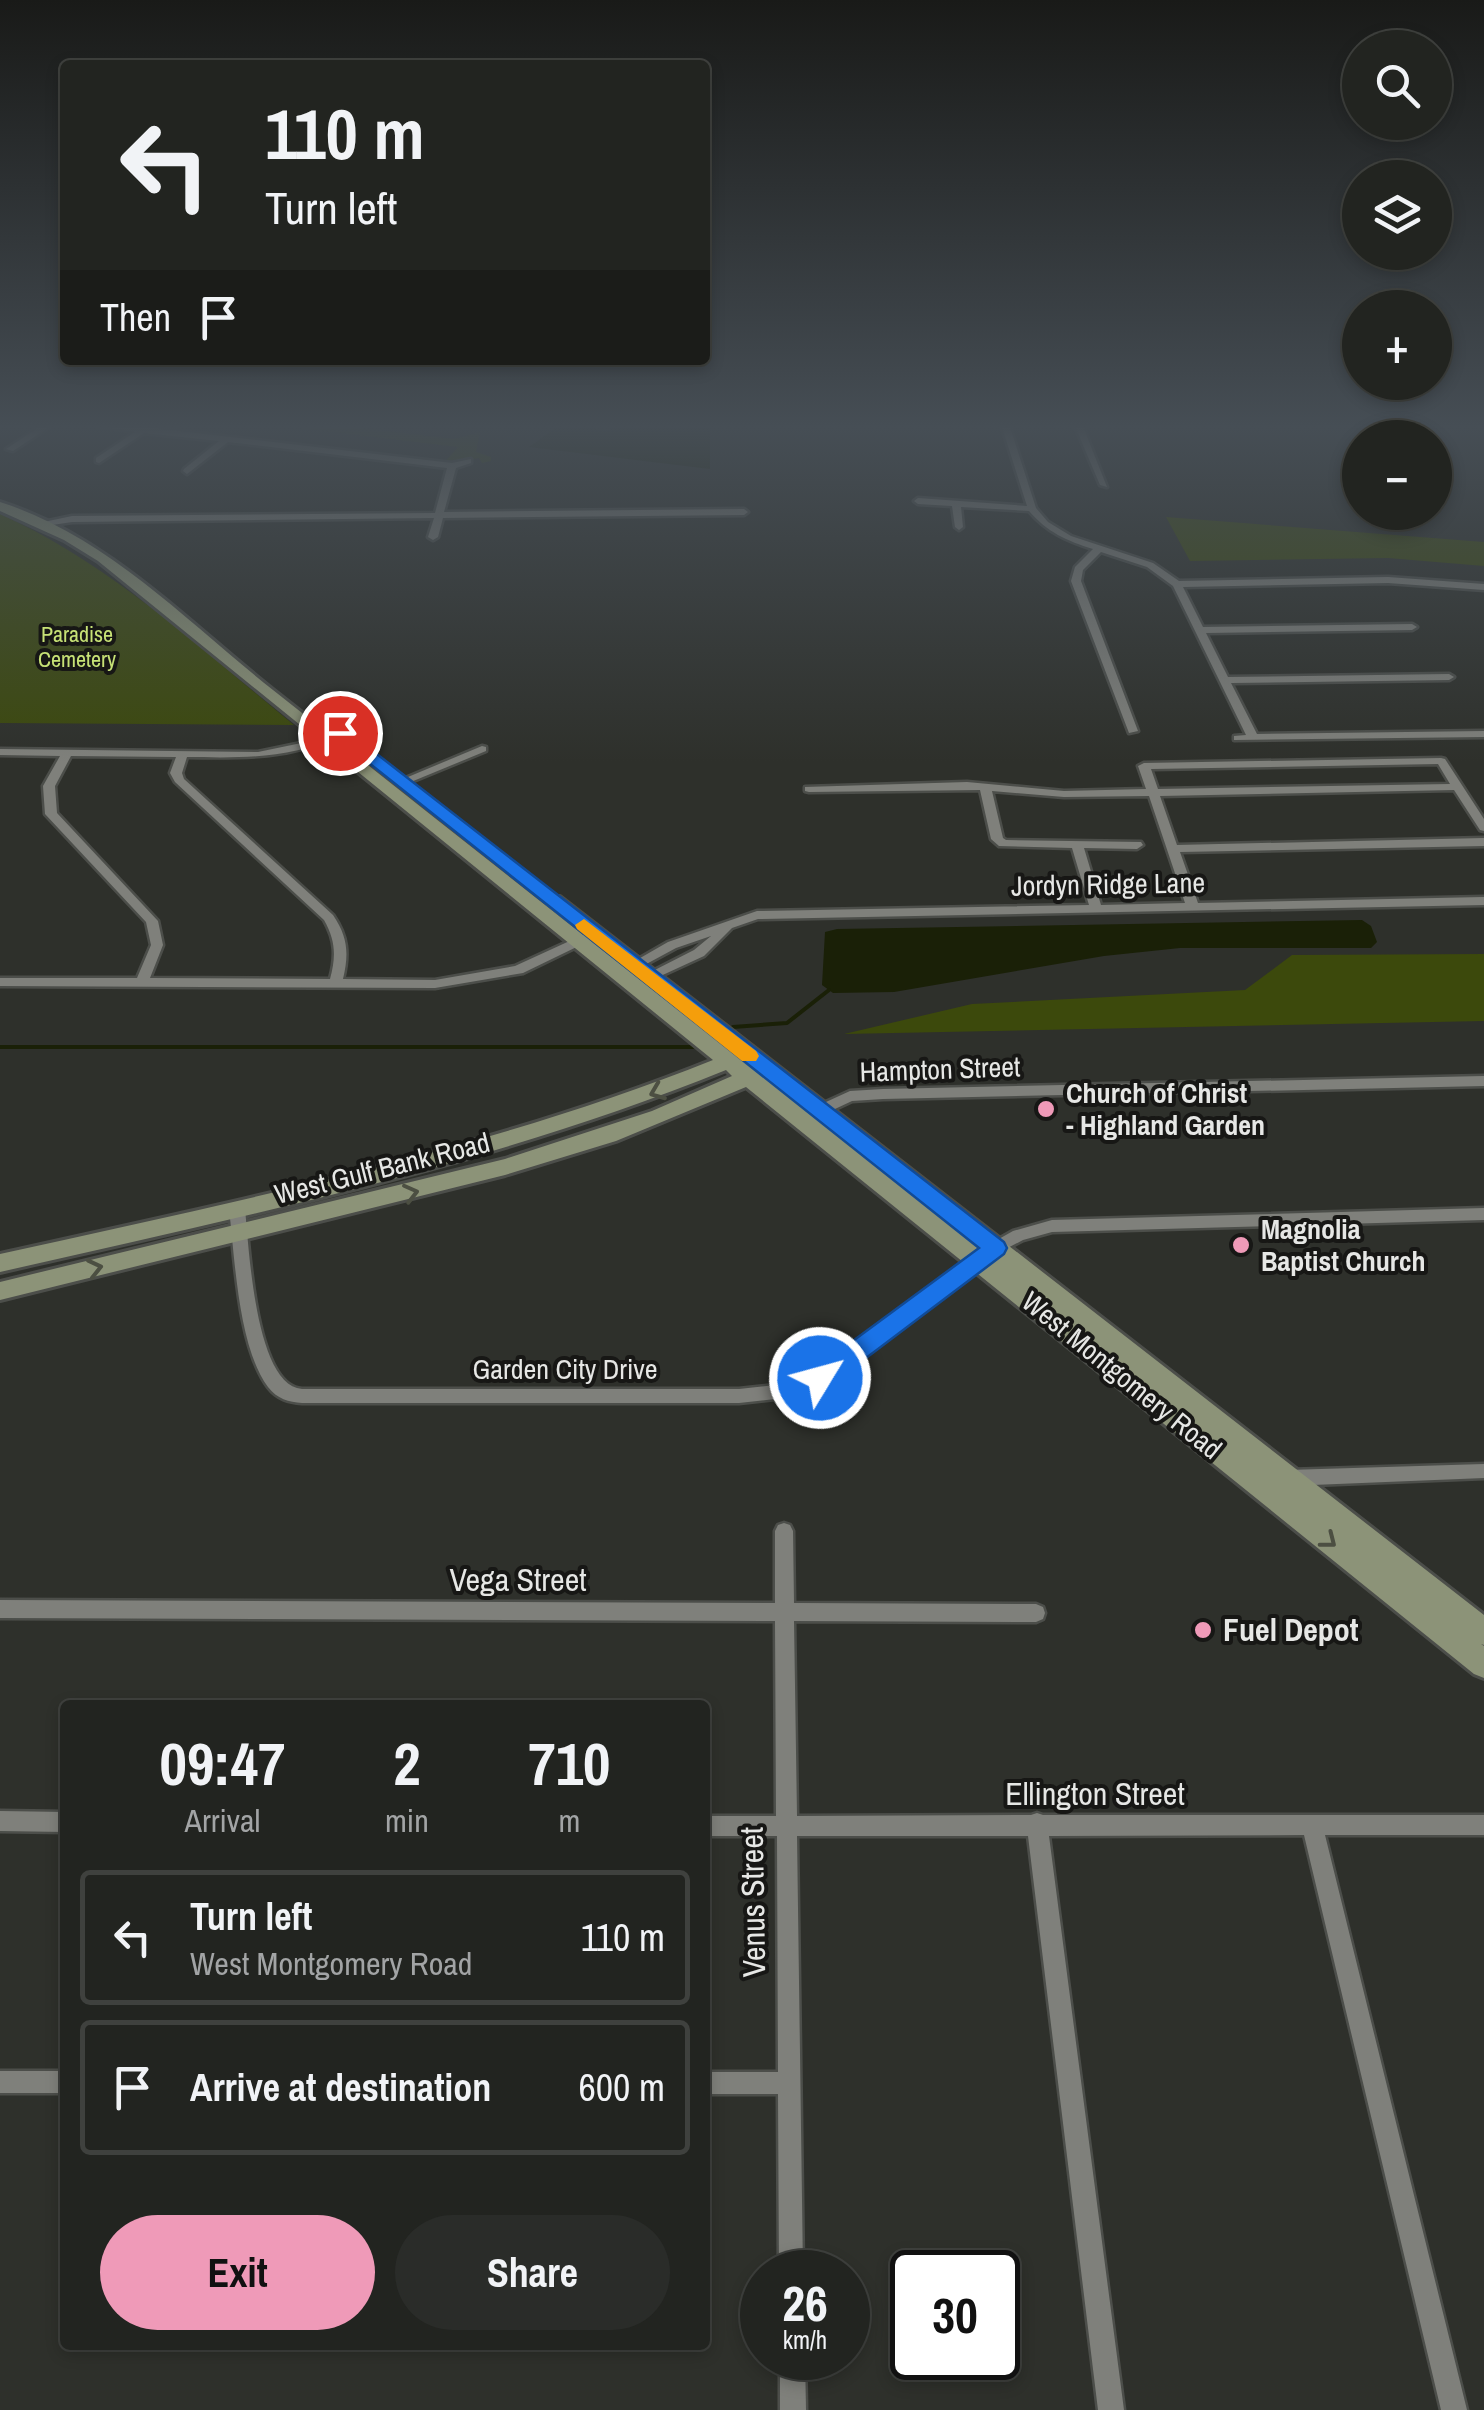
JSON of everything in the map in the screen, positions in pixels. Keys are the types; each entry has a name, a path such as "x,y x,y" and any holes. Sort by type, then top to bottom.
{"main road":[{"name":"West Montgomery Road","path":"70,536 129,576 987,1254 1288,1478 1484,1632"},
{"name":"West Montgomery Road","path":"333,736 402,782 586,937 642,971 748,1065 820,1111 1252,1480 1484,1664"},
{"name":"West Gulf Bank Road","path":"0,1264 512,1142 748,1065"},
{"name":"West Gulf Bank Road","path":"0,1291 521,1164 608,1137 748,1065"},
{"path":"512,1142 521,1164"}],"street":[{"path":"1068,536 1150,565 1177,584 1253,738"},
{"path":"1100,548 1078,569 1076,581 1133,730"},
{"path":"1177,584 1388,580 1484,587"},
{"path":"1201,630 1412,627"},
{"path":"1226,680 1449,677"},
{"path":"1238,738 1484,734"},
{"path":"0,752 258,755 333,736"},
{"path":"402,782 482,749"},
{"path":"67,753 49,786 51,814 152,921 157,945 142,983"},
{"path":"182,754 176,773 179,780 329,918 340,934 344,950 336,983"},
{"path":"1193,907 1144,766 1440,762 1484,828"},
{"path":"809,789 985,786 1047,794 1457,787"},
{"path":"985,786 997,839 1003,844 1137,845"},
{"path":"1173,849 1484,842"},
{"path":"1078,847 1096,909"},
{"name":"Jordyn Ridge Lane","path":"642,971 699,953 734,922 757,915 1484,901"},
{"path":"0,982 436,984 518,970 586,937"},
{"name":"Hampton Street","path":"820,1111 850,1096 883,1094 1484,1081"},
{"name":"Garden City Drive","path":"236,1208 260,1359 272,1381 287,1394 318,1396 739,1396 784,1391 820,1378 1018,1234 1052,1226 1484,1214"},
{"path":"1252,1480 1484,1471"},
{"name":"Venus Street","path":"784,1530 784,1826 792,2250"},
{"name":"Vega Street","path":"0,1610 1036,1613"},
{"path":"0,1821 60,1822"},
{"path":"1038,1823 1111,2410"},
{"path":"1312,1824 1454,2410"},
{"name":"Ellington Street","path":"710,1826 1484,1825"},
{"path":"0,2082 60,2082"},
{"path":"710,2083 789,2083"},
{"path":"793,2380 793,2410"}],"green space":[{"name":"Paradise Cemetery","path":"0,536 45,536 117,583 294,725 0,723"},
{"path":"1177,536 1414,536 1484,542 1484,566 1388,558 1190,561"},
{"path":"1484,954 1484,1021 844,1034 972,1004 1245,990 1292,955"}],"shaded area":[{"path":"1362,920 1371,926 1377,942 1371,948 1180,948 1104,956 894,992 833,993 822,985 825,932 837,929"}],"waterway":[{"path":"733,1027 787,1023 829,990"},
{"path":"0,1047 693,1047"}],"slow traffic":[{"path":"584,925 749,1056"}],"place":[{"name":"Church of Christ - Highland Garden","path":"1046,1109"},
{"name":"Magnolia Baptist Church","path":"1241,1245"},
{"name":"Fuel Depot","path":"1203,1630"}],"route":[{"path":"340,733 996,1248 820,1378"}]}
